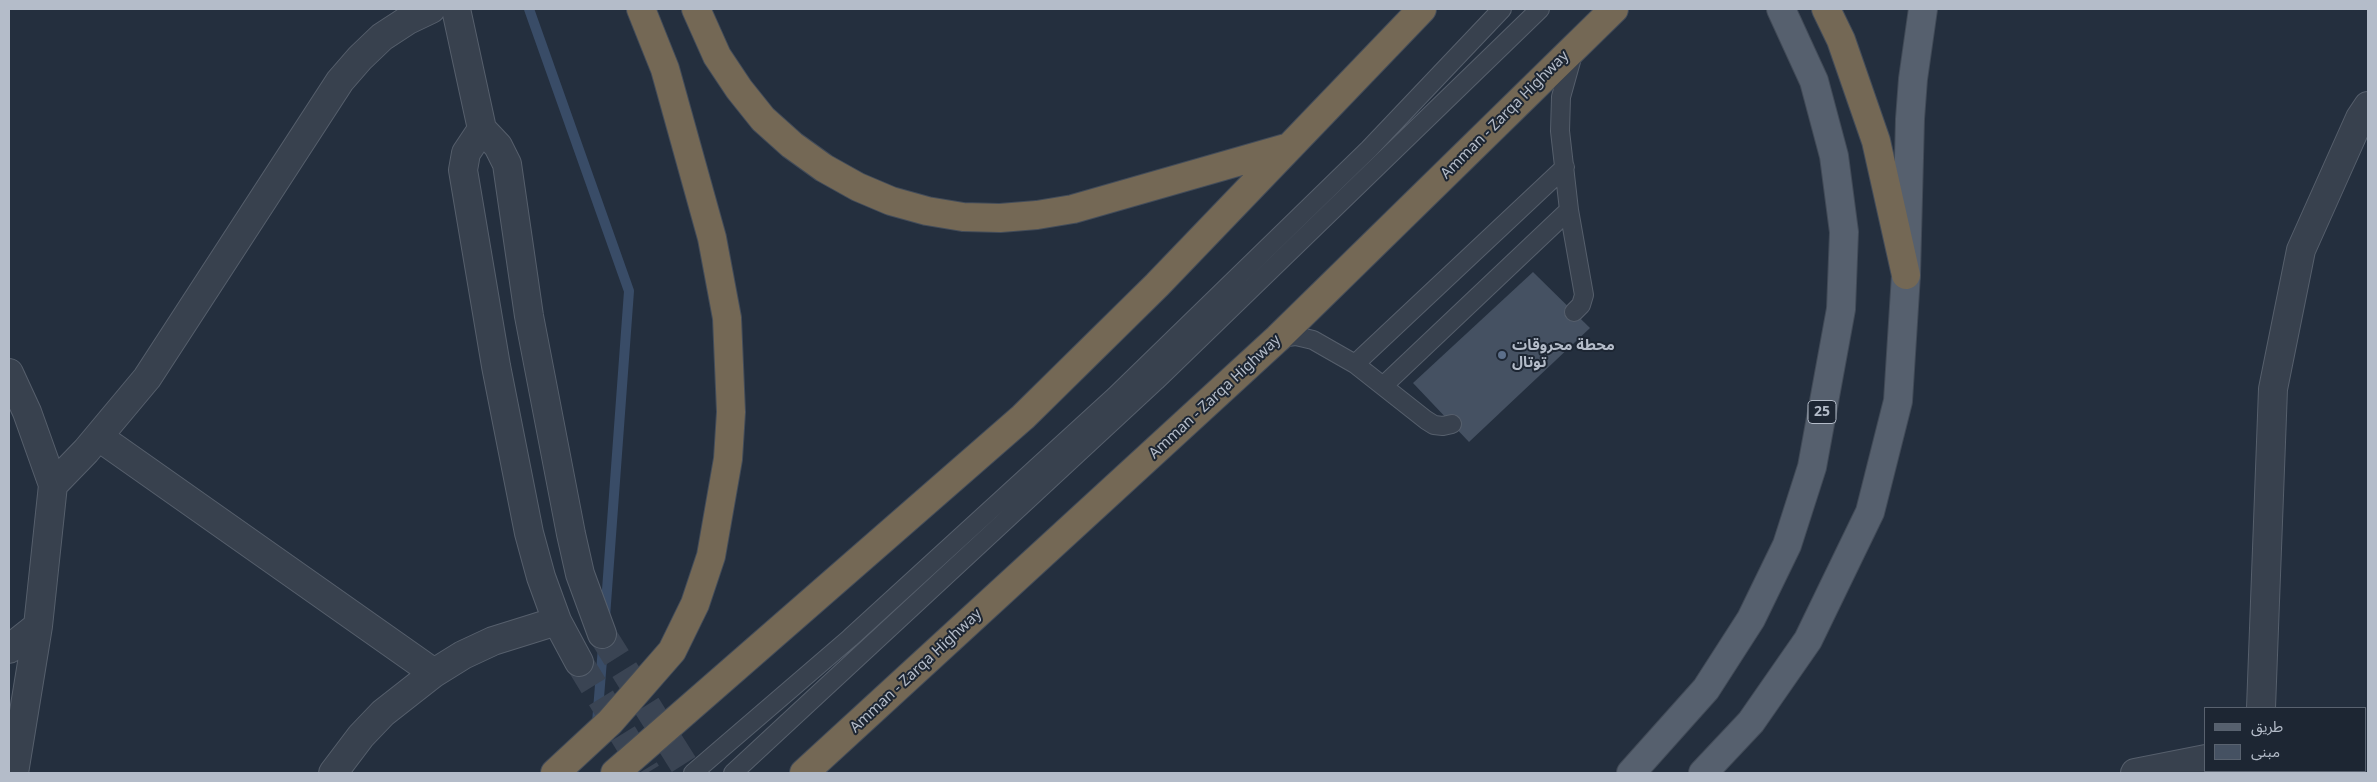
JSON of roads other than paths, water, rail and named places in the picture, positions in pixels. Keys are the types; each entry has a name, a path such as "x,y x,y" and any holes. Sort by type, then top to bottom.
{"highway":[{"path":"555,773 610,722 672,651 695,604 712,556 728,459 731,412 727,318 712,238 665,69 641,9"},
{"path":"696,9 717,56 739,89 764,119 792,145 824,168 858,187 891,201 927,211 964,217 1000,218 1037,215 1073,209 1286,148"},
{"path":"615,773 1023,417 1157,285 1286,148 1422,9"},
{"name":"Amman - Zarqa Highway","path":"804,773 1278,338 1614,9"},
{"path":"1826,9 1841,40 1876,141 1906,275"}],"main road":[{"name":"25","path":"1631,773 1706,689 1751,619 1787,545 1812,467 1841,310 1844,232 1834,156 1814,80 1781,9"},
{"path":"1703,773 1751,722 1808,640 1870,512 1898,401 1906,275 1910,119 1923,9"}],"street":[{"path":"53,485 99,437 147,378 340,81 382,37 408,20 431,9"},
{"path":"456,9 482,129 498,146 507,164 529,316 570,534 580,574 602,634"},
{"path":"2261,707 2273,389 2301,250 2360,118 2368,106"},
{"path":"482,129 466,153 463,170 496,366 529,533 541,577 557,621 579,662"},
{"path":"9,373 27,412 53,485 38,626 14,773"},
{"path":"99,437 434,672"},
{"path":"333,773 361,736 383,713 434,672 463,655 493,641 557,621"},
{"path":"9,649 38,626"},
{"path":"2135,773 2204,759"}],"lane":[{"path":"694,773 850,638 1115,396 1370,149 1502,9"},
{"path":"732,773 1156,381 1540,9"},
{"path":"1574,312 1581,305 1584,295 1569,210 1560,131 1561,97 1576,46"},
{"path":"1355,364 1565,167"},
{"path":"1383,386 1569,210"},
{"path":"1278,338 1296,336 1313,340 1355,364 1434,425 1452,424"}],"waterway":[{"path":"529,9 629,291 605,617"},
{"path":"597,723 604,634"}],"tunnel":[{"path":"602,634 689,773"},
{"path":"579,662 647,773"}],"place":[{"name":"محطة محروقات توتال","path":"1502,355"}]}
